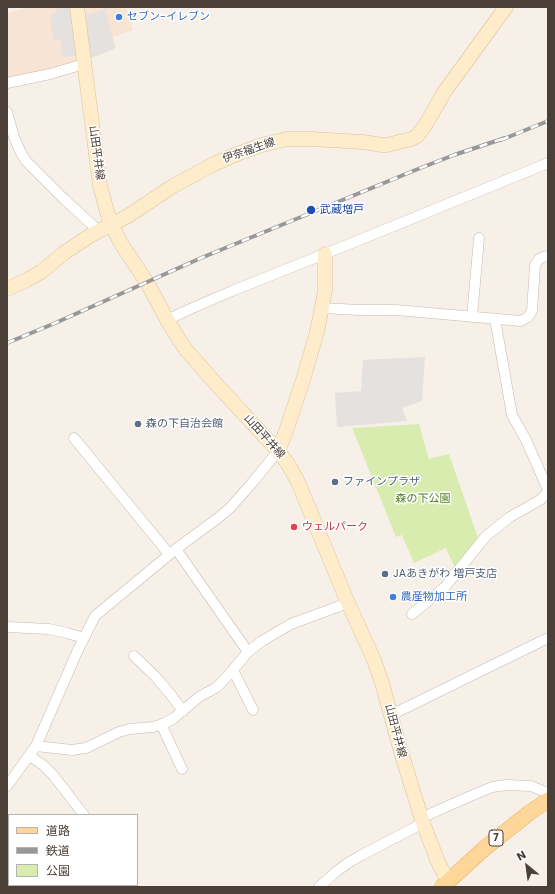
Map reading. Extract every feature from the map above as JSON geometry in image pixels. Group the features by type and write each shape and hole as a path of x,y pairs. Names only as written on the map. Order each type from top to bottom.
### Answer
{"main road":[{"name":"山田平井線","path":"77,7 100,185 111,224 122,245 148,284 167,320 187,351 278,451 288,464 298,482 348,603 374,660 382,683 400,752 422,821 448,885"},
{"name":"伊奈福生線","path":"7,289 41,272 64,253 111,224 128,216 173,186 214,164 262,144 287,139 312,139 388,145 411,139 416,136 426,124 445,91 506,7"},
{"path":"278,451 303,380 317,332 325,291 325,254"},
{"name":"7","path":"448,885 484,848 503,832 548,800"}],"street":[{"path":"7,83 50,74 84,64"},
{"path":"7,112 14,137 26,161 99,231"},
{"path":"167,320 232,291 548,164"},
{"path":"472,317 479,238"},
{"path":"322,308 396,310 521,321 532,311 535,265 539,260 548,256"},
{"path":"412,614 444,588 486,536 510,517 540,500 548,491 526,440 512,415 495,319"},
{"path":"74,438 172,552 248,652"},
{"path":"7,786 36,746 94,616 172,552 230,508 278,451"},
{"path":"36,746 72,750 86,748 119,732 130,729 153,727 161,724 174,718 198,697 217,687 248,652 262,641 291,624 348,603"},
{"path":"7,627 49,629 67,632 84,638"},
{"path":"391,715 548,638"},
{"path":"134,656 155,676 171,694 183,711"},
{"path":"233,670 253,710"},
{"path":"161,724 182,769"},
{"path":"30,756 43,765 53,775 83,814"},
{"path":"319,887 337,871 360,856 466,798 492,787 506,785 531,786 548,793"}],"shaded area":[{"path":"29,7 71,7 78,62 7,80 7,13"},
{"path":"56,7 71,7 77,55 63,57 60,39 53,40 50,14 57,14"},
{"path":"83,7 126,7 133,30 113,37 115,46 114,49 91,58"},
{"path":"104,7 113,7 105,10 115,46 114,49 91,58 84,16 104,10"},
{"path":"425,357 422,401 402,408 407,421 337,427 335,393 361,391 363,360"}],"green space":[{"name":"森の下公園","path":"419,424 429,459 449,454 478,538 456,570 446,548 414,563 402,535 396,537 352,428"}],"railway":[{"path":"501,140 548,121"},
{"path":"7,343 201,258 418,169 505,138"}],"place":[{"name":"セブン-イレブン","path":"119,17"},
{"name":"武蔵増戸","path":"311,210"},
{"name":"森の下自治会館","path":"138,424"},
{"name":"ファインプラザ","path":"335,482"},
{"name":"ウェルパーク","path":"294,527"},
{"name":"JAあきがわ 増戸支店","path":"385,574"},
{"name":"農産物加工所","path":"393,597"}]}
